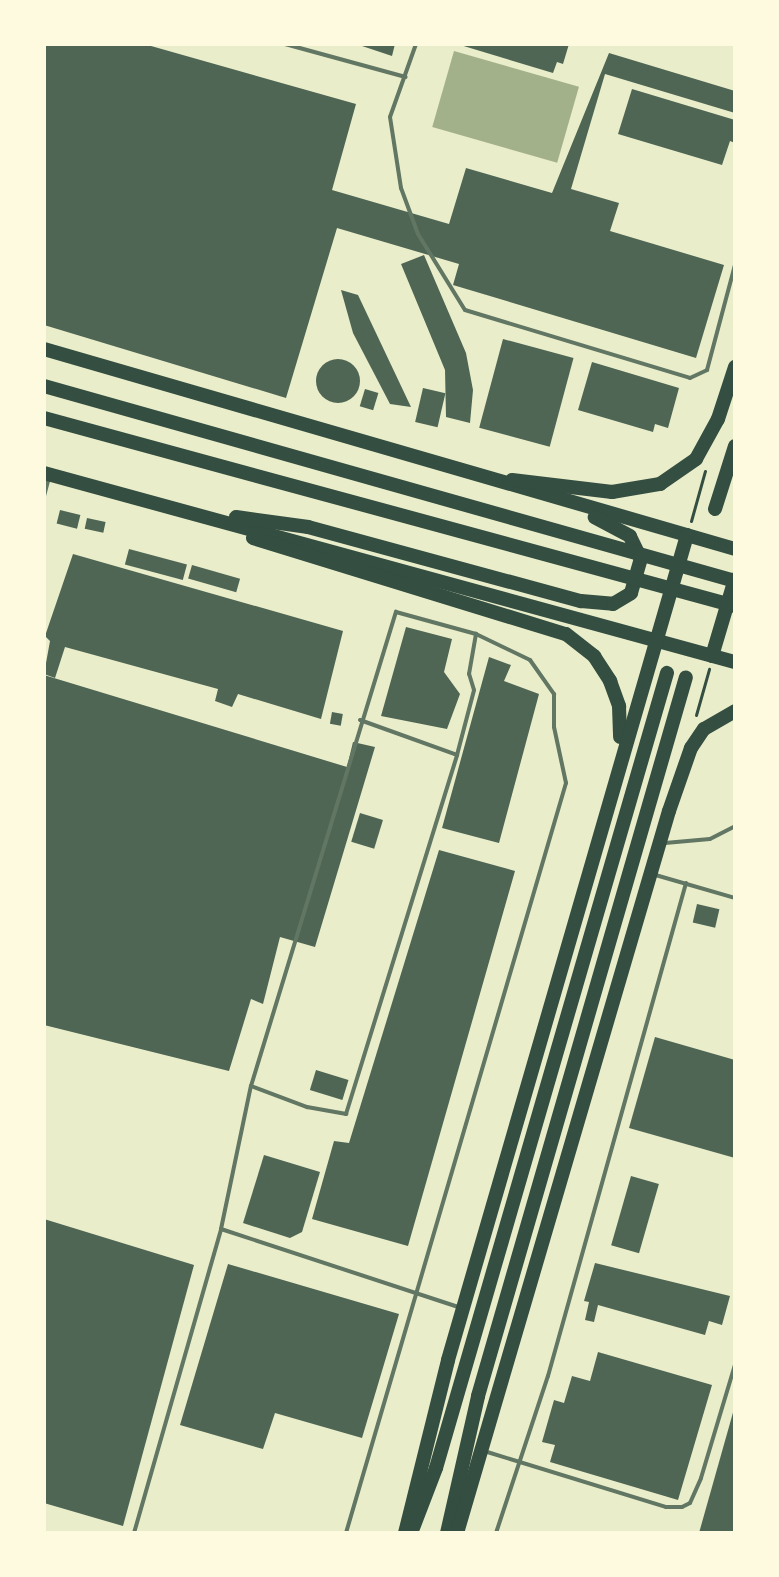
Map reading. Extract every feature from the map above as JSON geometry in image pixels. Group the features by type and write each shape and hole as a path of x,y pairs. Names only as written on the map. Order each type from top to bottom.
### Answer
{"main road":[{"path":"44,349 506,487 597,518 630,536 641,559 631,593 613,604 600,605 308,527 180,510"},
{"path":"440,467 582,490 635,491 660,484 689,466 708,440 735,367"},
{"path":"44,386 735,580 712,656"},
{"path":"44,418 735,606"},
{"path":"715,509 735,446"},
{"path":"47,474 735,662"},
{"path":"506,487 735,549"},
{"path":"180,510 300,556 541,623 566,634 594,656 610,681 621,731 615,769"},
{"path":"405,1533 463,1309 570,947 615,769 687,535"},
{"path":"411,1533 436,1468 667,673"},
{"path":"447,1533 458,1475 521,1247 686,677"},
{"path":"457,1533 484,1451 669,811 691,748 704,729 735,711"}],"lane":[{"path":"285,44 406,77"},
{"path":"416,44 390,117 401,188 418,234 455,302 478,318 690,378 700,376 707,370 735,265"},
{"path":"44,496 47,474"},
{"path":"134,1533 221,1229 251,1086 360,720 396,612 476,634 530,660 554,694 554,727 566,783 346,1533"},
{"path":"251,1086 307,1107 346,1114 457,755 474,690 469,674 476,634"},
{"path":"360,720 457,755"},
{"path":"659,844 710,839 735,826"},
{"path":"650,873 735,898"},
{"path":"496,1533 520,1462 686,883"},
{"path":"221,1229 463,1309"},
{"path":"484,1451 666,1507 682,1507 690,1503 701,1478 735,1365"}],"shaded area":[{"path":"454,51 579,87 557,163 432,127"}],"building":[{"path":"44,44 144,44 356,104 332,190 449,224 466,168 552,193 609,53 735,91 735,113 605,74 571,189 619,203 610,231 724,265 696,358 453,285 459,264 337,228 286,398 44,325"},
{"path":"356,44 395,44 392,56"},
{"path":"457,44 569,44 563,64 557,62 553,73"},
{"path":"632,89 735,120 735,143 730,141 722,165 618,134"},
{"path":"424,255 466,353 473,390 470,423 446,417 445,370 401,264"},
{"path":"341,290 358,295 411,407 390,404 353,333"},
{"path":"503,339 574,358 550,447 479,428"},
{"path":"338,359 353,366 360,381 353,396 338,403 323,396 316,381 323,366"},
{"path":"592,362 679,388 668,428 655,424 653,432 578,410"},
{"path":"423,388 445,393 438,427 415,422"},
{"path":"365,389 378,393 373,410 360,406"},
{"path":"60,510 80,515 77,529 57,524"},
{"path":"87,518 106,522 103,533 85,529"},
{"path":"129,549 187,565 183,580 125,564"},
{"path":"73,554 343,631 321,719 238,694 232,707 215,701 218,689 65,647 55,678 44,674 50,641 45,636"},
{"path":"192,565 240,579 236,592 188,578"},
{"path":"406,627 452,639 444,672 460,694 447,729 381,716"},
{"path":"489,657 511,665 504,681 539,694 499,843 442,828"},
{"path":"44,675 347,767 353,742 375,747 315,947 280,937 263,1004 251,999 229,1071 44,1025"},
{"path":"332,712 343,714 341,726 330,724"},
{"path":"360,813 383,820 374,849 351,842"},
{"path":"439,850 515,871 408,1246 312,1219 334,1141 349,1143"},
{"path":"697,904 719,909 715,928 693,923"},
{"path":"655,1037 735,1060 735,1158 629,1128"},
{"path":"316,1070 349,1080 342,1100 310,1090"},
{"path":"264,1155 320,1172 302,1232 290,1238 243,1223"},
{"path":"631,1176 659,1184 639,1253 611,1245"},
{"path":"44,1219 194,1265 123,1526 44,1503"},
{"path":"595,1263 730,1296 722,1325 709,1321 705,1335 598,1305 594,1322 585,1320 589,1302 584,1301"},
{"path":"228,1264 399,1314 362,1438 275,1413 263,1449 180,1425"},
{"path":"598,1352 712,1385 678,1500 550,1462 555,1445 542,1442 554,1400 564,1403 572,1376 590,1381"},
{"path":"734,1409 735,1533 699,1533"}]}
